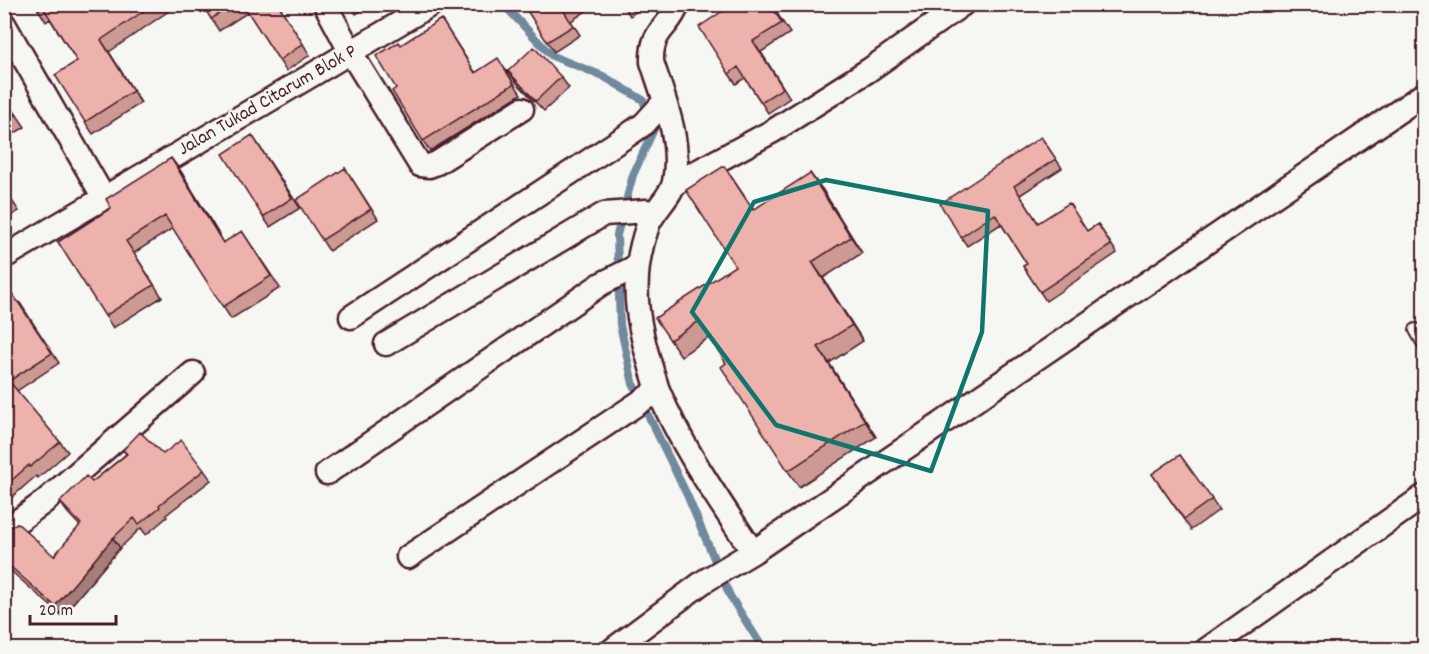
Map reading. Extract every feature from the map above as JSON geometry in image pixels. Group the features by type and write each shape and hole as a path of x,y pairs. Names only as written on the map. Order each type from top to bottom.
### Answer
{"street":[{"path":"325,4 351,53 420,165 429,166 437,163 522,109"},
{"name":"Jalan Tukad Citarum Blok P","path":"4,257 432,4"},
{"path":"674,184 676,157 674,136 655,111 651,51 655,37 675,13 678,4"},
{"path":"746,556 654,392 638,316 635,266 649,223 650,212 674,184 773,131 868,70 963,4"},
{"path":"4,24 104,198"},
{"path":"612,650 704,582 746,556 1425,94"},
{"path":"351,317 655,111"},
{"path":"386,344 604,214 650,212"},
{"path":"327,473 601,284 635,266"},
{"path":"4,531 45,502 193,373"},
{"path":"408,557 654,392"},
{"path":"1206,650 1425,496"}],"lane":[{"path":"1416,330 1425,344"}],"highlighted area":[{"path":"826,180 988,211 982,332 931,471 776,425 692,312 754,202"}],"building":[{"path":"35,4 154,4 101,40 133,91 85,122 55,75 77,61 43,7 38,10"},
{"path":"202,4 233,4 211,19"},
{"path":"253,4 278,4 303,44 279,60 246,9"},
{"path":"523,4 574,4 564,11 573,26 547,42"},
{"path":"733,4 770,4 782,23 753,41 783,88 761,102 738,67 729,74 699,27"},
{"path":"441,19 475,73 498,58 514,84 423,141 392,91 396,88 376,56 399,42 401,45"},
{"path":"534,47 561,77 536,101 508,71"},
{"path":"4,97 16,115 4,122"},
{"path":"252,135 292,198 263,217 223,154"},
{"path":"1041,137 1056,159 1014,186 1038,223 1069,203 1087,231 1098,224 1111,245 1040,292 1023,266 1027,264 995,214 961,237 940,204"},
{"path":"171,158 223,243 242,231 271,276 223,307 165,216 126,241 154,285 105,316 58,242 111,208 106,199"},
{"path":"724,166 753,210 810,173 851,237 812,262 852,325 818,347 865,421 788,471 721,367 726,363 699,321 670,340 655,318 735,266 686,190"},
{"path":"345,168 371,209 322,240 296,200"},
{"path":"4,190 10,199 4,203"},
{"path":"12,293 52,353 9,381 60,442 4,487 4,298"},
{"path":"140,432 163,454 181,440 204,470 159,505 160,507 139,524 134,518 113,538 55,606 4,561 4,531 17,523 54,556 81,524 60,502 86,476 92,482 127,454 123,450"},
{"path":"1180,455 1212,499 1184,519 1152,474"}],"waterway":[{"path":"503,4 552,56 603,76 643,100 654,129 633,175 617,235 620,325 633,384 687,495 730,596 764,650"}]}
